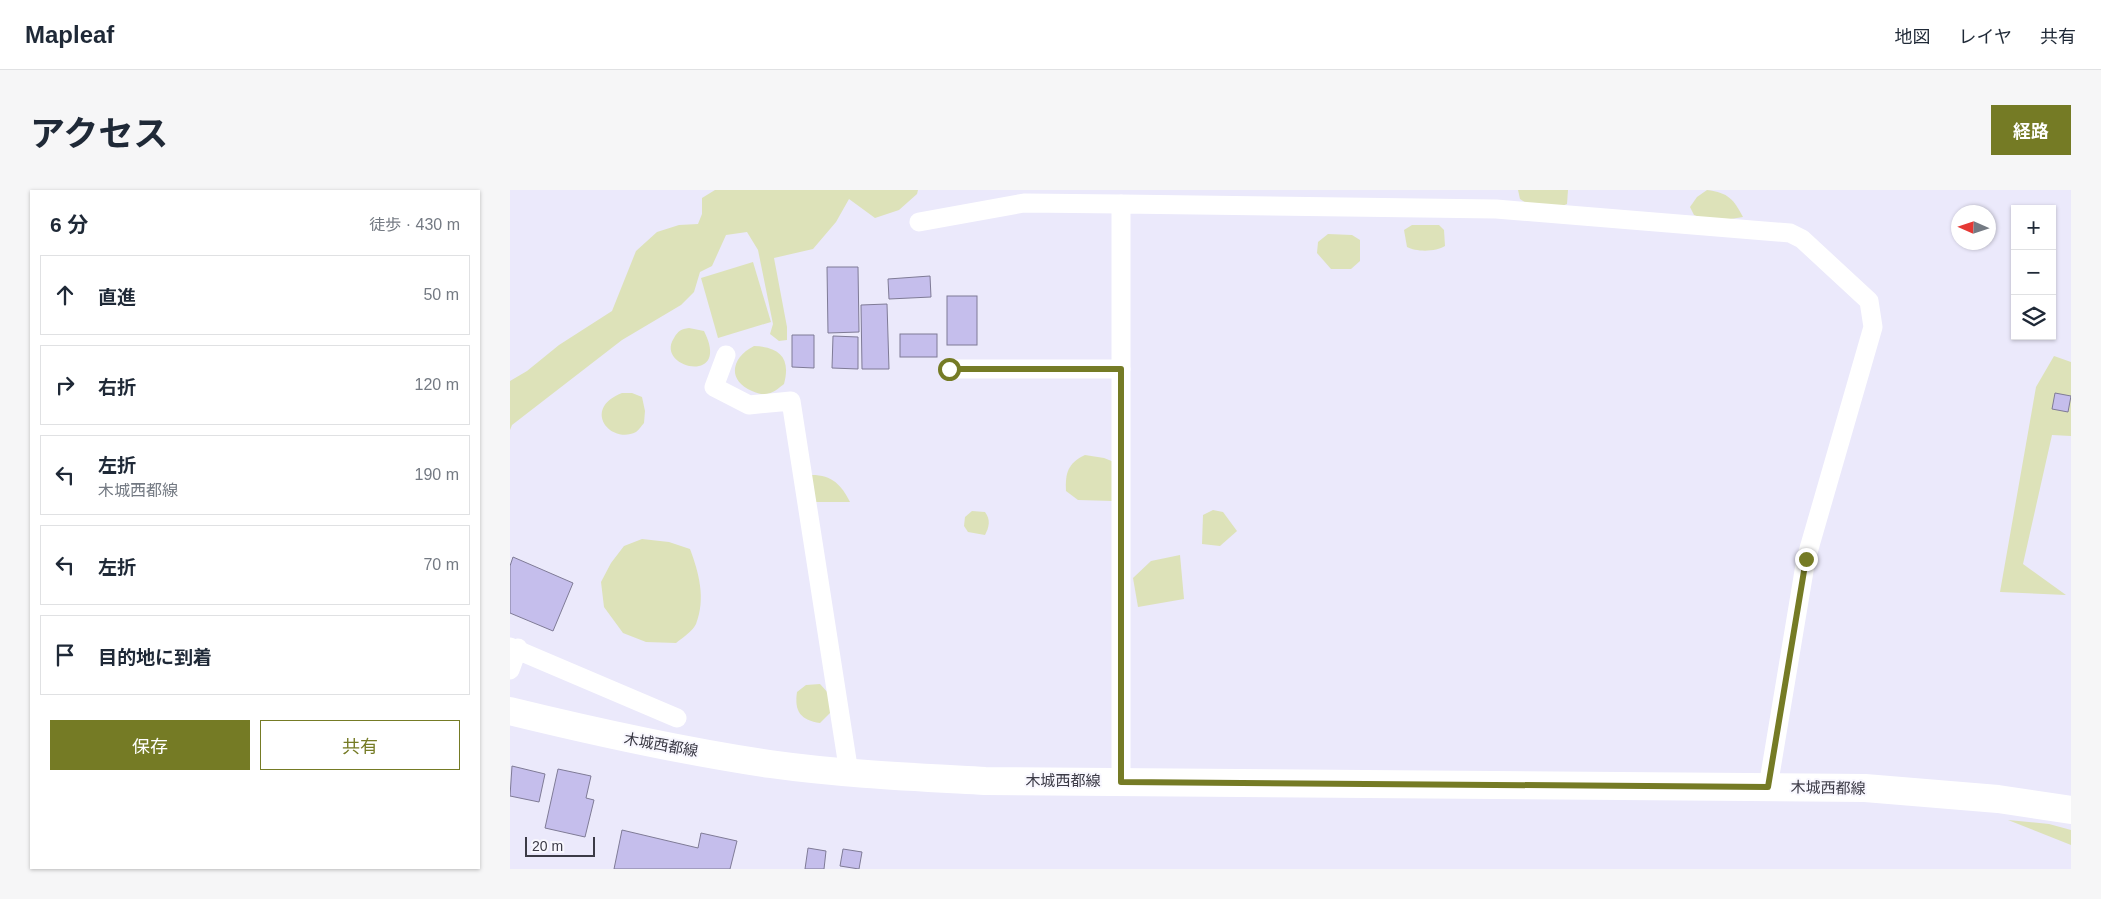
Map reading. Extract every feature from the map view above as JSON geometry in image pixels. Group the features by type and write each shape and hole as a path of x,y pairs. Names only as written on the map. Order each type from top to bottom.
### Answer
{"main road":[{"name":"木城西都線","path":"510,711 623,738 769,764 849,773 985,781 1865,788 1998,799 2071,810"}],"street":[{"path":"919,222 1024,203 1496,209 1790,233 1802,239 1869,301 1873,327 1806,559 1768,787"},
{"path":"1121,204 1121,782"},
{"path":"726,355 714,387 749,405 791,401 849,773"},
{"path":"949,369 1121,369"},
{"path":"510,670 514,647 677,718"}],"green space":[{"path":"715,190 918,190 917,194 899,210 875,218 849,199 836,222 813,249 774,258 787,327 787,340 779,341 770,334 773,324 758,250 747,232 726,235 712,266 700,272 694,292 681,305 622,340 512,425 510,430 510,381 527,371 559,345 612,311 636,251 657,232 679,225 698,224 702,214 702,198"},
{"path":"1518,190 1568,190 1567,204 1549,209 1537,207 1520,199"},
{"path":"1707,190 1730,198 1743,217 1711,220 1694,215 1690,207 1697,197"},
{"path":"1412,225 1439,225 1444,230 1445,246 1426,251 1407,247 1404,230"},
{"path":"1328,234 1352,235 1360,240 1360,261 1351,269 1331,269 1317,253 1318,242"},
{"path":"753,262 771,322 718,338 701,278"},
{"path":"689,328 704,331 710,348 708,360 702,365 692,366 682,363 674,357 671,349 677,334"},
{"path":"754,346 777,352 786,367 784,384 769,393 761,394 752,391 738,381 735,375 737,362 741,356"},
{"path":"2054,356 2071,362 2071,436 2052,435 2023,564 2066,595 2000,592 2036,387"},
{"path":"622,393 632,393 642,397 645,411 644,423 636,432 627,435 618,434 610,430 604,423 602,416 603,408 610,400"},
{"path":"1085,455 1104,458 1114,462 1113,501 1078,500 1066,491 1066,479 1071,465"},
{"path":"809,475 823,476 834,481 843,490 850,502 813,502"},
{"path":"1213,510 1223,512 1237,531 1220,546 1202,544 1203,515"},
{"path":"972,511 985,512 987,515 989,524 985,535 968,532 964,526 965,517"},
{"path":"642,539 669,542 690,549 693,558 700,586 701,605 699,615 692,629 676,643 646,642 623,633 604,607 601,582 611,563 624,546"},
{"path":"1180,555 1184,599 1138,607 1133,578 1151,561"},
{"path":"820,684 829,694 831,712 820,723 808,720 800,714 796,699 797,692 806,685"},
{"path":"2008,820 2049,824 2071,830 2071,845"}],"building":[{"path":"827,267 858,267 859,332 828,333"},
{"path":"930,276 931,297 889,299 888,279"},
{"path":"947,296 977,296 977,345 947,345"},
{"path":"887,304 889,369 862,369 861,305"},
{"path":"900,334 937,334 937,357 900,357"},
{"path":"792,335 814,335 814,368 792,367"},
{"path":"833,336 858,337 858,369 832,368"},
{"path":"2055,393 2071,396 2068,412 2052,409"},
{"path":"513,557 573,583 553,631 510,613 510,566"},
{"path":"512,766 545,774 539,802 510,796"},
{"path":"558,769 591,776 586,798 594,800 585,837 545,828"},
{"path":"622,830 698,848 701,833 737,841 730,869 614,869"},
{"path":"808,848 826,851 824,869 805,869"},
{"path":"843,849 862,852 859,869 840,866"}],"route":[{"path":"949,369 1121,369 1121,782 1768,787 1806,559"}]}
